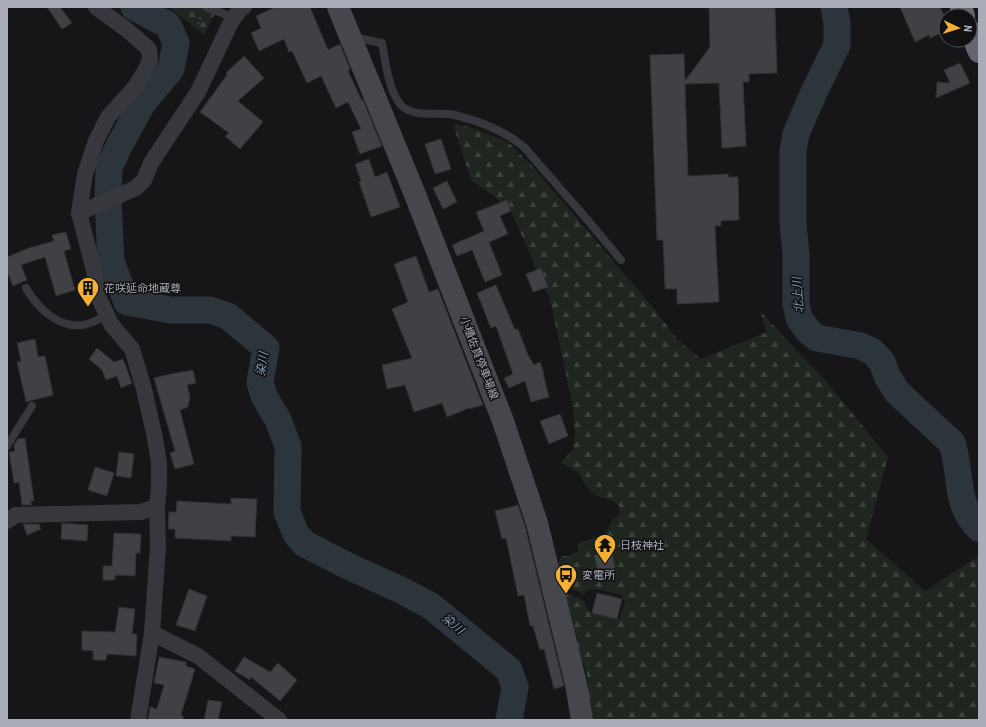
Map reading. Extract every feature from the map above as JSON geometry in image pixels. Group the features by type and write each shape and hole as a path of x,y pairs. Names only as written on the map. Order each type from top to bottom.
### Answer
{"main road":[{"name":"小櫃佐貫停車場線","path":"338,7 414,192 503,421 537,523 576,684 582,720"}],"street":[{"path":"96,7 126,29 149,49 150,60 145,72 135,87 108,117 96,141 85,174 83,211 98,296 111,324 132,349 144,388 159,463 160,486 157,507 158,546 152,633 138,720"},
{"path":"83,211 136,188 144,180 150,163 198,92 233,19 240,8 244,7"},
{"path":"8,518 16,515 141,512 157,507"},
{"path":"152,633 198,656 279,720"}],"lane":[{"path":"206,7 227,15 233,19"},
{"path":"350,36 382,43 386,70 393,90 400,104 409,110 421,113 465,117 513,138 524,147 621,260"},
{"path":"26,288 31,296 58,322 70,325 86,324 107,316"},
{"path":"7,446 32,406"}],"green space":[{"path":"169,7 214,7 216,11 204,35"},
{"path":"453,124 470,127 508,142 533,167 655,310 677,339 701,359 767,332 760,311 824,379 888,457 866,539 925,591 979,556 979,720 591,720 586,670 580,659 563,598 569,593 584,601 588,611 619,619 625,603 622,595 591,589 583,594 572,589 558,577 558,565 561,556 568,556 578,551 579,543 605,534 613,519 620,515 619,506 613,501 595,495 587,488 578,472 561,463 573,449 575,433 573,408 550,299 511,211 471,180"}],"building":[{"path":"47,7 60,7 72,23 62,29"},
{"path":"276,7 310,7 328,50 340,44 350,69 348,71 362,101 363,100 382,146 360,154 352,132 361,129 348,102 336,108 321,76 307,83 292,51 289,52 284,39 259,51 251,33 261,28 256,16"},
{"path":"709,7 775,7 777,73 749,74 749,82 743,82 746,146 722,148 719,83 685,84 688,176 728,174 729,177 738,177 739,220 721,221 721,226 715,226 719,302 677,304 677,289 665,289 663,240 657,240 650,55 684,54 685,81 710,47"},
{"path":"900,7 940,7 938,8 938,34 930,38 929,35 915,42"},
{"path":"244,56 264,78 238,101 263,122 240,149 225,136 229,133 200,112 227,75 226,73"},
{"path":"960,63 970,83 936,98 937,82 950,83 944,70"},
{"path":"441,139 451,169 435,174 425,144"},
{"path":"369,159 375,177 387,172 400,207 371,217 359,182 361,181 355,164"},
{"path":"447,181 457,202 443,209 433,188"},
{"path":"507,200 511,211 500,216 508,234 489,242 502,275 485,282 472,250 457,256 452,245 484,231 476,212"},
{"path":"66,232 71,249 64,251 75,290 56,296 45,257 21,265 27,280 13,286 7,271 7,257 29,248 54,241 52,235"},
{"path":"416,256 429,292 438,289 483,405 469,408 447,417 442,403 414,412 405,385 387,389 382,365 412,358 392,309 408,302 394,264"},
{"path":"541,268 548,287 533,292 526,274"},
{"path":"496,285 515,330 518,329 528,355 534,365 540,362 549,397 531,402 525,381 509,388 504,378 513,374 496,326 491,328 477,293"},
{"path":"35,339 38,357 45,356 53,395 26,402 17,362 21,361 17,343"},
{"path":"97,348 114,362 123,359 132,383 121,388 117,376 106,380 102,370 89,359"},
{"path":"193,370 196,383 187,385 190,397 188,407 180,410 194,464 175,469 170,453 175,451 154,378"},
{"path":"560,414 568,436 549,444 540,421"},
{"path":"25,438 34,501 30,501 32,505 22,505 19,482 14,483 9,452 15,451 14,445 18,439"},
{"path":"119,452 134,454 131,478 116,476"},
{"path":"95,467 114,473 107,496 88,490"},
{"path":"231,498 257,499 255,537 231,536 231,541 175,538 175,529 168,529 169,512 176,512 177,501 231,504"},
{"path":"518,505 525,526 564,686 554,689 544,649 540,650 533,626 530,626 524,595 518,596 506,538 502,539 495,511"},
{"path":"62,523 88,525 87,541 61,539"},
{"path":"23,524 39,524 41,529 27,535"},
{"path":"114,533 141,534 140,553 136,553 135,576 115,575 115,580 103,580 103,566 112,566"},
{"name":"日枝神社","path":"611,551 617,575 600,579 594,555"},
{"path":"189,589 207,596 195,631 176,625"},
{"path":"597,593 622,599 617,619 592,613"},
{"path":"119,607 135,609 132,634 137,634 136,656 107,654 106,660 93,660 93,651 82,650 82,631 115,632"},
{"path":"159,657 186,662 186,666 195,669 181,715 183,716 183,720 148,720 150,707 157,709 164,685 154,683"},
{"path":"244,657 270,672 278,663 297,680 280,701 251,677 250,680 235,671"},
{"path":"208,700 222,702 218,720 204,720"}],"waterway":[{"name":"染川","path":"134,7 168,25 176,43 171,69 142,104 109,168 108,198 111,262 127,302 170,310 210,310 228,316 266,348 260,382 264,396 278,420 288,446 287,512 296,534 305,544 431,606 509,670 515,687 509,720"},
{"name":"北上川","path":"834,7 837,23 837,45 796,134 793,151 793,224 796,254 796,303 799,318 808,331 817,338 861,346 873,352 882,362 887,376 897,392 952,443 962,499 971,519 979,528"}],"place":[{"name":"花咲延命地蔵尊","path":"88,308"},
{"name":"日枝神社","path":"605,564"},
{"name":"変電所","path":"566,594"}]}
